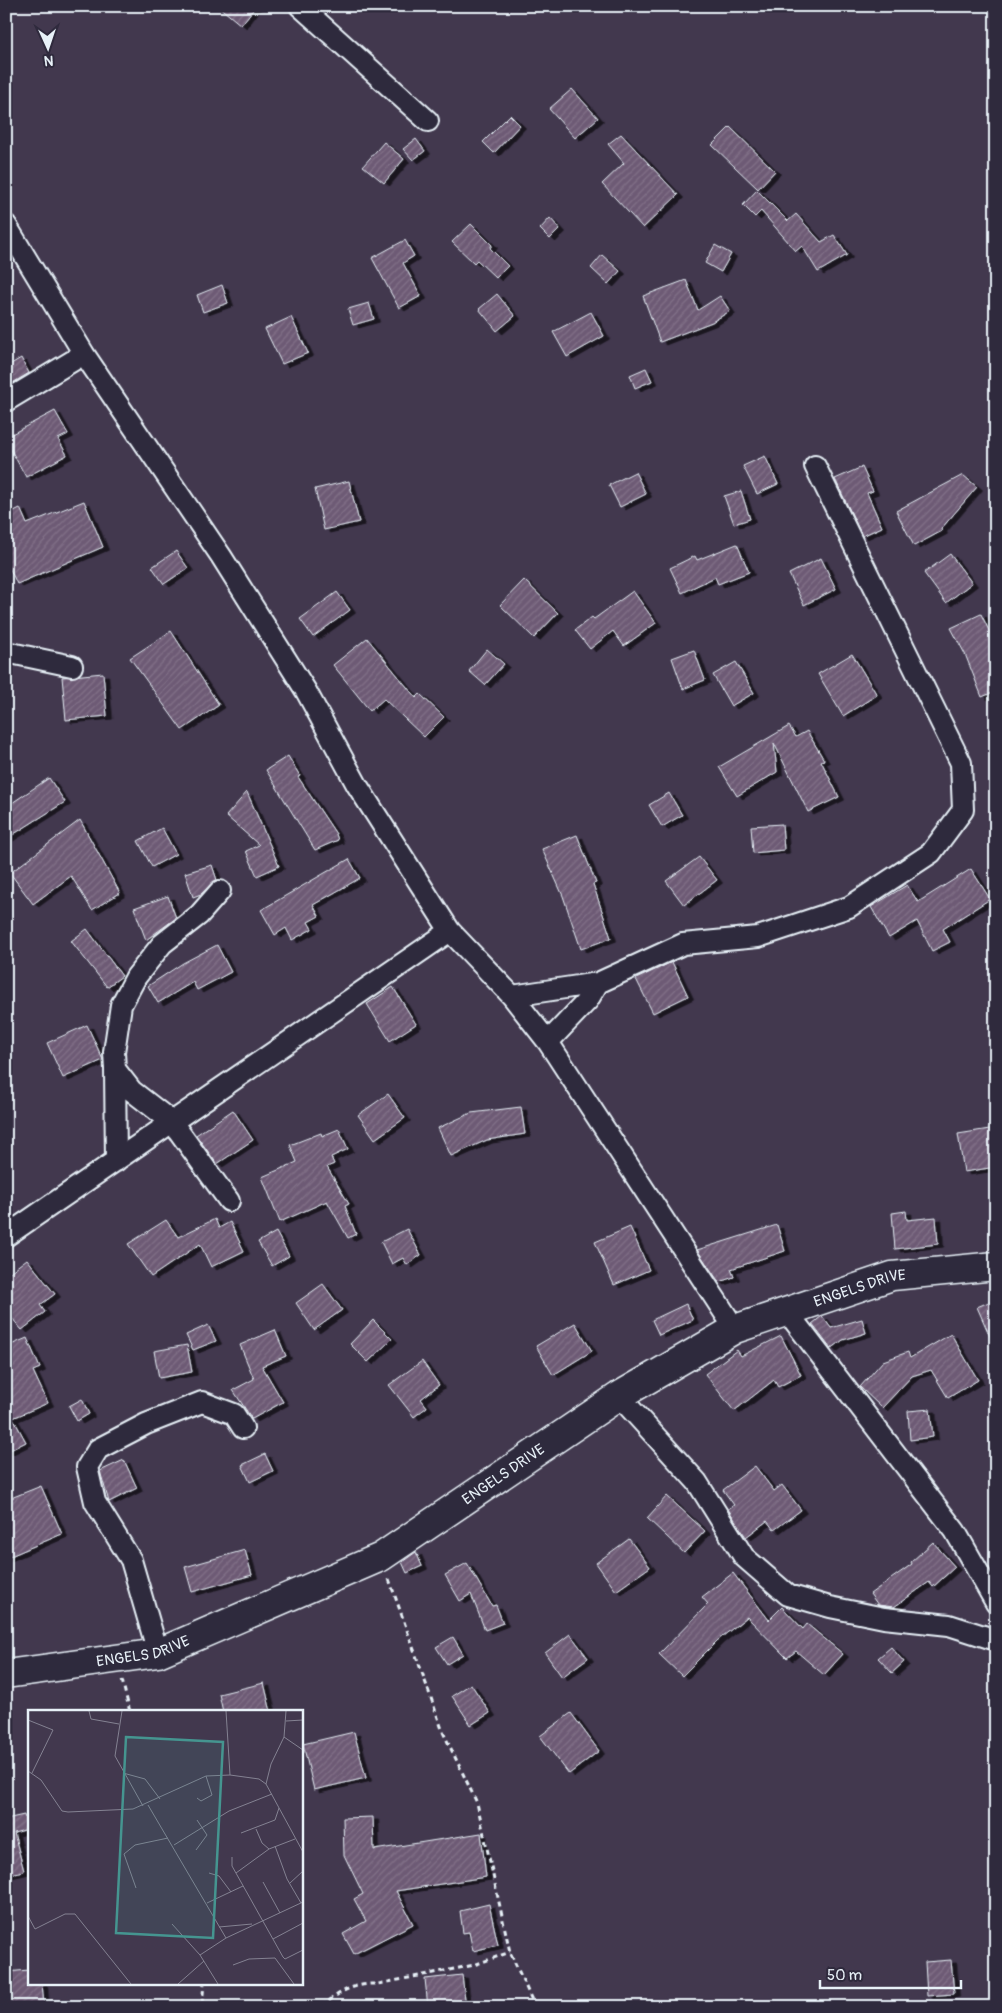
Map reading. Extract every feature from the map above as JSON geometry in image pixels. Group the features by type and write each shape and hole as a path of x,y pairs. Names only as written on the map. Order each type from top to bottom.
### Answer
{"street":[{"path":"300,6 428,121"},
{"path":"6,225 84,354 221,556 306,691 357,785 450,931 512,996 548,1042 630,1171 664,1217 735,1329"},
{"path":"6,401 84,354"},
{"path":"512,996 598,983 683,944 758,937 849,907 931,853 963,810 961,763 815,466"},
{"path":"6,652 72,666"},
{"path":"116,1161 114,1052 121,1004 136,977 162,944 200,915 220,892"},
{"path":"6,1236 450,931"},
{"path":"548,1042 588,1000 598,983"},
{"path":"115,1069 132,1091 172,1122 230,1201"},
{"name":"ENGELS DRIVE","path":"6,1674 158,1653 381,1557 619,1396 735,1329 788,1313 892,1276 996,1266"},
{"path":"788,1313 955,1531 996,1603"},
{"path":"619,1396 697,1482 744,1557 788,1595 830,1608 949,1625 996,1640"},
{"path":"158,1653 131,1560 95,1502 87,1467 98,1449 146,1424 202,1402 234,1414 243,1428"}],"path":[{"path":"381,1557 443,1732 477,1803 510,1952 535,2007"},
{"path":"116,1660 129,1710"},
{"path":"322,2007 344,1990 363,1984 378,1984 474,1965 510,1952"},
{"path":"202,2004 204,1986"}],"building":[{"path":"218,6 256,6 241,25"},
{"path":"572,89 598,118 575,138 549,109"},
{"path":"510,115 520,125 494,153 483,142"},
{"path":"730,127 775,171 758,189 712,145"},
{"path":"621,134 678,195 643,228 602,184 624,163 608,144"},
{"path":"416,139 425,151 413,160 403,149"},
{"path":"384,142 404,159 384,183 363,166"},
{"path":"757,190 788,221 796,214 821,242 834,235 847,255 818,272 802,246 796,251 761,211 755,217 743,205"},
{"path":"550,218 560,229 550,239 540,229"},
{"path":"471,224 492,245 490,248 508,266 496,278 477,260 474,263 452,242"},
{"path":"405,240 414,256 403,263 421,296 399,308 372,258"},
{"path":"715,245 731,254 721,272 705,263"},
{"path":"602,255 620,271 608,284 591,268"},
{"path":"686,280 698,310 720,296 730,311 712,322 660,342 643,296"},
{"path":"222,285 228,303 203,312 197,295"},
{"path":"497,294 515,316 497,331 479,309"},
{"path":"369,303 374,319 353,325 348,309"},
{"path":"591,312 604,336 567,357 553,332"},
{"path":"291,317 308,353 282,364 265,329"},
{"path":"21,358 29,373 6,387 6,367"},
{"path":"646,368 652,381 635,388 630,375"},
{"path":"55,411 68,434 58,439 67,455 26,477 6,441 6,437"},
{"path":"765,456 778,484 757,494 743,466"},
{"path":"862,467 873,491 867,493 882,527 862,536 835,479"},
{"path":"635,472 646,494 620,507 609,485"},
{"path":"963,475 977,487 941,529 942,531 914,546 896,511"},
{"path":"349,481 359,522 324,530 315,489"},
{"path":"741,491 750,519 734,524 724,496"},
{"path":"84,501 103,547 17,584 6,561 6,515 20,508 27,524"},
{"path":"737,544 749,572 718,584 715,577 682,593 670,568 695,556 697,560"},
{"path":"176,551 188,568 164,584 152,567"},
{"path":"950,554 972,583 946,603 924,573"},
{"path":"821,558 836,589 804,605 789,574"},
{"path":"524,580 558,613 534,638 500,605"},
{"path":"633,591 656,623 624,646 613,631 590,649 575,630"},
{"path":"337,592 350,610 313,637 300,619"},
{"path":"981,614 996,645 996,691 982,697 965,654 951,628"},
{"path":"171,631 219,705 182,730 130,658"},
{"path":"367,638 416,698 420,694 444,717 424,737 384,699 370,711 333,665"},
{"path":"487,649 504,664 485,685 469,671"},
{"path":"694,650 705,680 683,689 672,658"},
{"path":"852,654 877,695 843,716 818,674"},
{"path":"736,662 754,693 731,706 713,675"},
{"path":"103,673 107,716 66,720 62,677"},
{"path":"789,726 796,737 807,731 824,760 821,761 839,797 808,812 774,743 777,772 737,796 719,767"},
{"path":"288,756 300,776 298,777 336,834 338,840 315,850 266,770"},
{"path":"49,778 65,802 6,839 6,807"},
{"path":"247,792 279,866 257,876 246,851 259,845 226,816"},
{"path":"669,793 682,815 662,827 649,805"},
{"path":"80,820 120,893 92,910 71,876 33,904 10,873"},
{"path":"782,824 784,850 753,853 751,826"},
{"path":"162,828 176,854 152,867 138,841"},
{"path":"577,835 596,883 593,884 611,938 581,949 563,896 542,849"},
{"path":"699,857 717,880 684,905 666,881"},
{"path":"349,859 360,878 313,905 319,916 308,922 312,929 292,940 286,928 275,935 261,910"},
{"path":"212,865 217,880 201,894 193,897 185,873"},
{"path":"971,869 990,899 943,929 950,942 932,951 917,921 889,938 871,907 907,885 918,902"},
{"path":"168,896 176,918 146,940 134,908"},
{"path":"87,929 122,976 107,987 71,941"},
{"path":"217,945 231,972 197,990 193,982 158,1003 148,986 183,963"},
{"path":"672,962 688,996 653,1013 636,979"},
{"path":"393,987 416,1024 390,1041 367,1004"},
{"path":"87,1025 103,1060 63,1078 47,1043"},
{"path":"388,1094 405,1118 375,1139 358,1115"},
{"path":"521,1107 525,1134 487,1140 451,1156 438,1128 471,1113"},
{"path":"233,1110 253,1140 217,1164 196,1135"},
{"path":"996,1128 996,1167 964,1172 958,1134"},
{"path":"339,1129 348,1149 331,1157 334,1164 327,1167 349,1204 345,1206 356,1234 348,1238 327,1201 280,1222 262,1177 297,1162 290,1145 321,1133 322,1136"},
{"path":"906,1211 907,1220 936,1217 938,1244 895,1249 892,1213"},
{"path":"215,1219 219,1228 230,1222 244,1251 211,1267 200,1244 151,1277 128,1244 166,1220 178,1237"},
{"path":"777,1225 785,1251 731,1269 734,1277 719,1282 697,1250"},
{"path":"630,1227 649,1270 614,1285 595,1242"},
{"path":"407,1229 421,1255 407,1265 403,1258 392,1264 381,1242"},
{"path":"276,1232 289,1256 272,1266 258,1242"},
{"path":"27,1259 55,1294 40,1305 45,1312 22,1330 6,1311 6,1275"},
{"path":"323,1284 342,1310 314,1330 296,1303"},
{"path":"996,1299 996,1350 977,1307"},
{"path":"686,1304 693,1320 659,1335 652,1320"},
{"path":"822,1316 831,1328 862,1319 866,1333 843,1340 831,1349 812,1324"},
{"path":"373,1320 392,1339 368,1362 350,1344"},
{"path":"575,1323 592,1351 553,1375 536,1346"},
{"path":"208,1325 216,1341 193,1350 186,1335"},
{"path":"275,1330 286,1356 262,1366 283,1402 252,1419 233,1390 254,1379 240,1345"},
{"path":"951,1334 978,1380 948,1398 931,1370 912,1376 882,1408 860,1387 883,1361 908,1352 910,1358"},
{"path":"781,1336 801,1375 778,1387 774,1380 734,1411 705,1374 737,1350 741,1356"},
{"path":"27,1338 40,1368 33,1371 48,1403 13,1418 26,1442 6,1452 6,1347"},
{"path":"187,1345 192,1372 159,1378 154,1351"},
{"path":"422,1361 439,1385 421,1399 427,1407 414,1417 389,1385"},
{"path":"82,1399 89,1414 77,1421 69,1406"},
{"path":"930,1409 933,1437 910,1440 908,1411"},
{"path":"265,1454 273,1471 250,1482 242,1465"},
{"path":"124,1460 137,1488 109,1502 100,1471"},
{"path":"755,1466 774,1491 782,1485 801,1510 774,1530 767,1521 746,1537 728,1509 734,1505 723,1490"},
{"path":"41,1486 62,1534 6,1558 6,1500"},
{"path":"667,1496 705,1531 684,1553 647,1518"},
{"path":"629,1539 650,1567 616,1591 596,1563"},
{"path":"933,1542 955,1567 933,1587 929,1582 894,1607 878,1605 870,1594 912,1564 911,1562"},
{"path":"245,1550 252,1575 192,1592 185,1567"},
{"path":"416,1552 422,1566 407,1573 402,1562"},
{"path":"467,1563 492,1606 496,1605 503,1623 485,1630 471,1594 460,1601 445,1575"},
{"path":"733,1573 769,1620 782,1607 803,1629 807,1624 843,1654 824,1675 796,1651 787,1658 747,1617 718,1640 682,1676 659,1654 708,1604 702,1597"},
{"path":"570,1634 588,1658 562,1677 545,1653"},
{"path":"453,1637 463,1654 447,1664 436,1647"},
{"path":"891,1647 904,1662 892,1673 878,1658"},
{"path":"264,1683 271,1710 223,1710 219,1694"},
{"path":"471,1684 490,1713 471,1725 452,1696"},
{"path":"571,1713 599,1751 569,1774 540,1736"},
{"path":"354,1732 366,1778 314,1790 303,1744"},
{"path":"24,1815 28,1829 14,1833 24,1871 6,1875 6,1819"},
{"path":"373,1817 374,1850 481,1833 486,1877 396,1891 413,1924 354,1954 343,1934 366,1921 354,1899 363,1894 344,1855 343,1818"},
{"path":"489,1904 498,1945 473,1951 469,1932 463,1933 460,1911"},
{"path":"951,1960 954,1994 927,1996 925,1962"},
{"path":"28,1970 28,1986 42,1986 44,2005 6,2007 6,1972"},
{"path":"462,1975 466,2007 428,2007 425,1979"}]}
